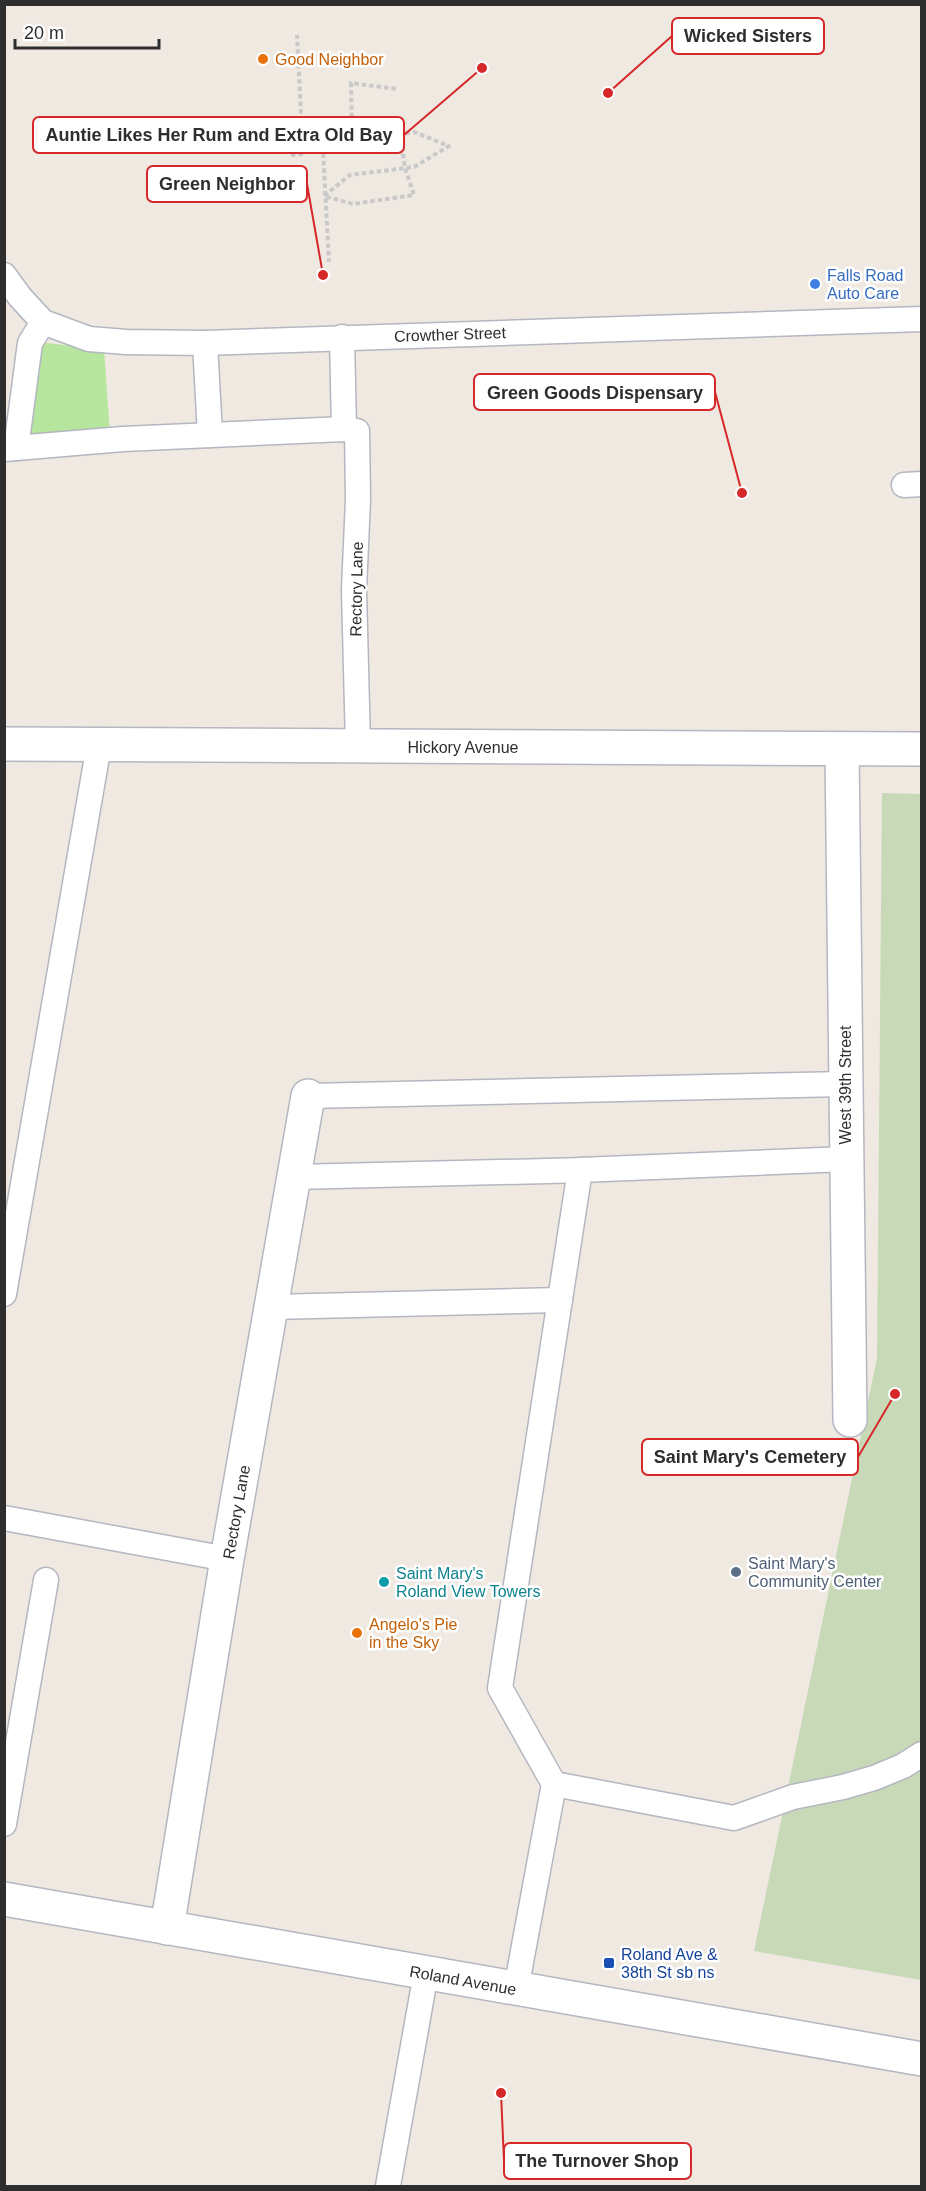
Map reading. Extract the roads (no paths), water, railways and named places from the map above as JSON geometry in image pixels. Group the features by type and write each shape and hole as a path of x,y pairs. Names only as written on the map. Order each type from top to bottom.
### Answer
{"street":[{"name":"Hickory Avenue","path":"4,744 921,749"},
{"name":"West 39th Street","path":"842,750 850,1420"},
{"name":"Rectory Lane","path":"167,1928 227,1558 308,1096"},
{"name":"Roland Avenue","path":"4,1899 921,2060"}],"lane":[{"name":"Crowther Street","path":"4,275 43,322 89,339 126,342 205,343 921,319"},
{"path":"43,322 30,343 10,449 123,439 350,430"},
{"name":"Rectory Lane","path":"342,337 358,499 354,590 358,746"},
{"path":"205,343 210,435"},
{"path":"4,1294 99,745"},
{"path":"308,1096 845,1084"},
{"path":"294,1177 587,1170 846,1159"},
{"path":"516,1989 554,1785 500,1688 580,1170 587,1170"},
{"path":"272,1307 560,1300"},
{"path":"4,1518 227,1558"},
{"path":"4,1824 46,1580"},
{"path":"554,1785 734,1818 793,1797 874,1778 903,1766 921,1754"},
{"path":"388,2187 426,1973"}],"place":[{"name":"Good Neighbor","path":"263,59"},
{"name":"Auntie Likes Her Rum and Extra Old Bay","path":"482,68"},
{"name":"Wicked Sisters","path":"608,93"},
{"name":"Green Neighbor","path":"323,275"},
{"name":"Falls Road Auto Care","path":"815,284"},
{"name":"Green Goods Dispensary","path":"742,493"},
{"name":"Saint Mary's Cemetery","path":"895,1394"},
{"name":"Saint Mary's Community Center","path":"736,1572"},
{"name":"Saint Mary's Roland View Towers","path":"384,1582"},
{"name":"Angelo's Pie in the Sky","path":"357,1633"},
{"name":"Roland Ave & 38th St sb ns","path":"609,1963"},
{"name":"The Turnover Shop","path":"501,2093"}]}
